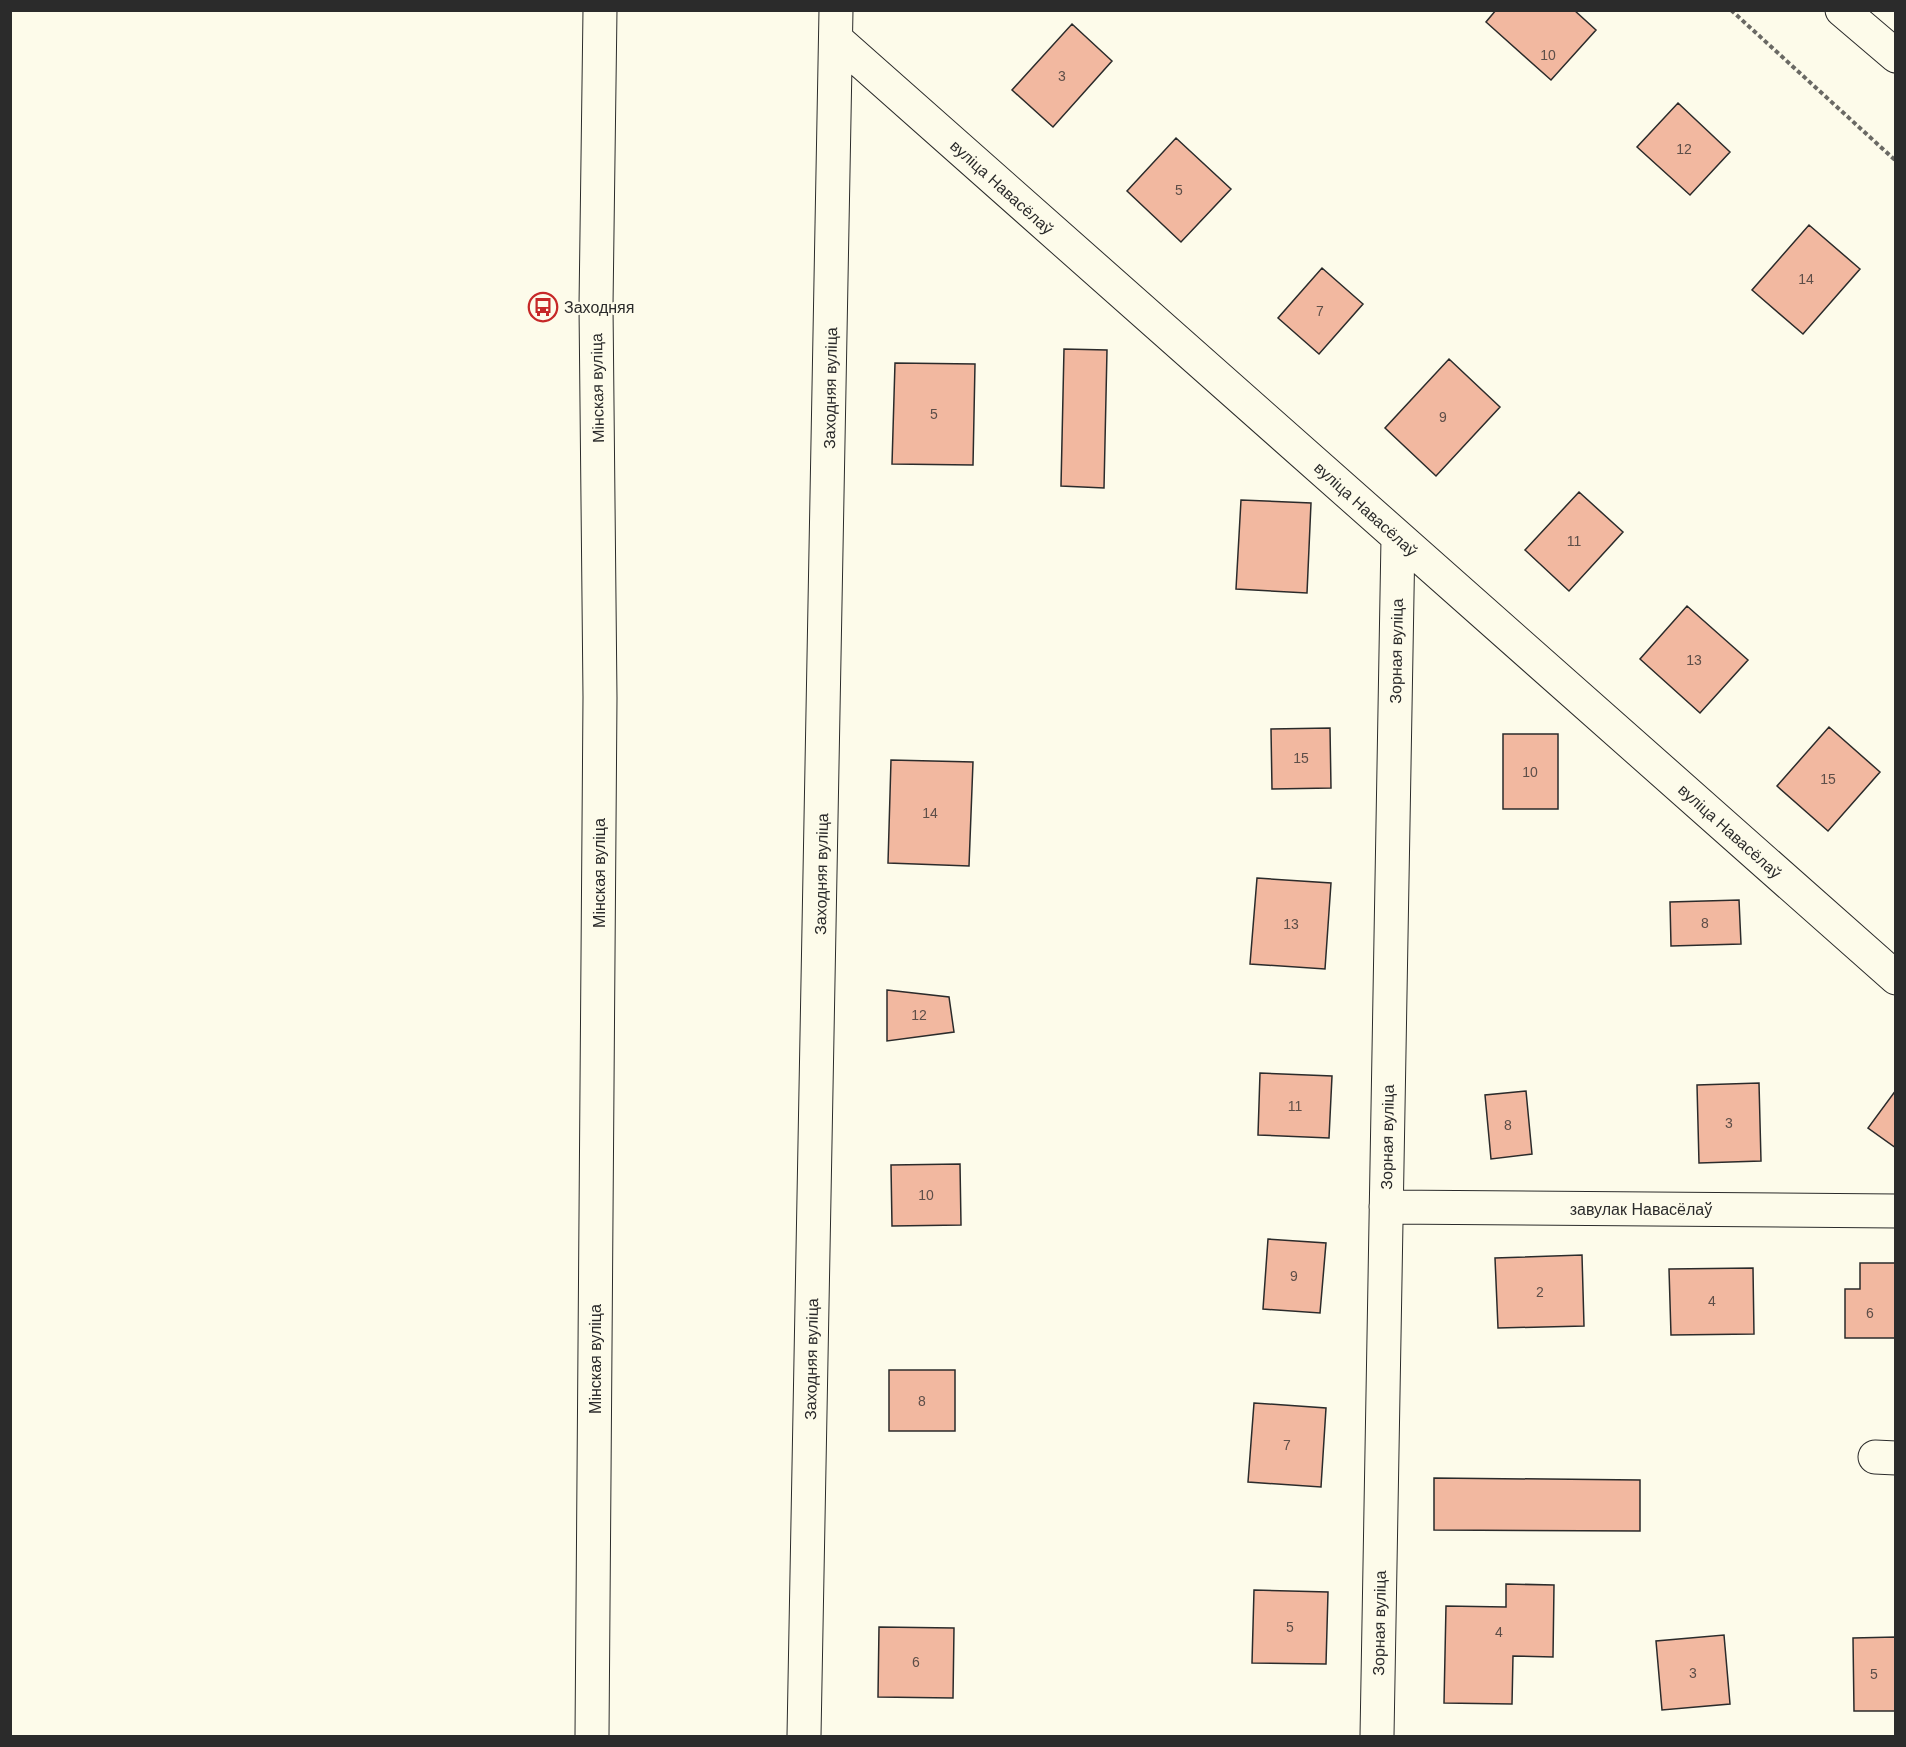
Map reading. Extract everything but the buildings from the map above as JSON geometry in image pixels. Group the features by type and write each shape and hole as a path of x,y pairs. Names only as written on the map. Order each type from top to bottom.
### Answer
{"street":[{"name":"Мінская вуліца","path":"592,1737 600,709 596,306 600,10"},
{"path":"1842,10 1896,56"},
{"name":"вуліца Навасёлаў","path":"836,25 1398,538 1896,978"},
{"name":"Заходняя вуліца","path":"804,1737 836,25"},
{"name":"Зорная вуліца","path":"1377,1737 1398,538"},
{"name":"завулак Навасёлаў","path":"1386,1207 1896,1210"}],"path":[{"path":"1731,10 1896,161"}],"place":[{"name":"Заходняя","path":"543,307"}]}
